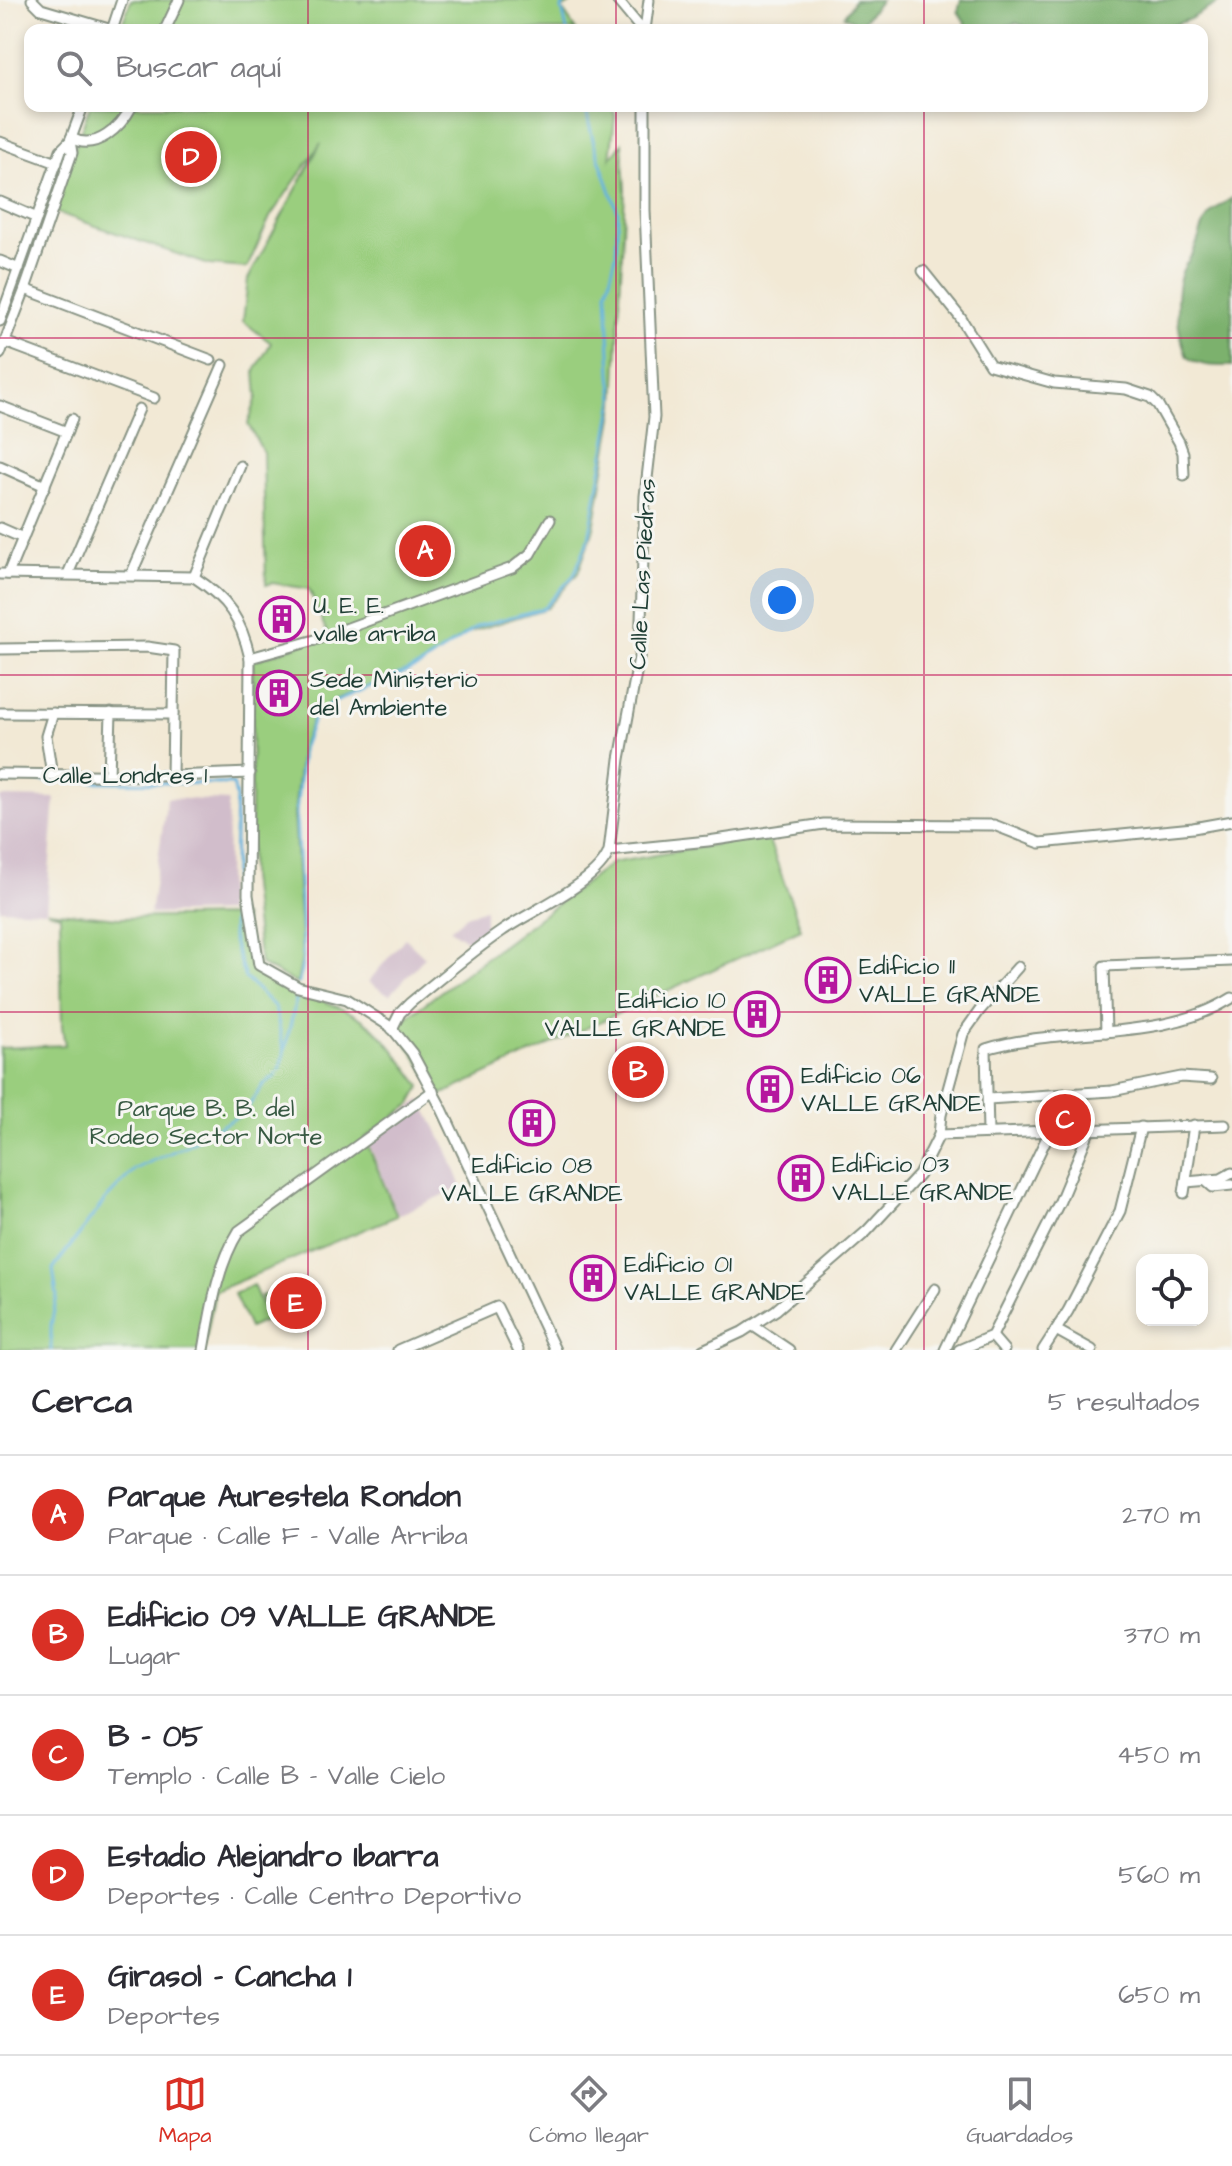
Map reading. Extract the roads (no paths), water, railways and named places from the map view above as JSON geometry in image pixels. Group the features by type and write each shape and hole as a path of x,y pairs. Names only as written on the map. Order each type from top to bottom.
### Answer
{"street":[{"path":"32,0 41,9 92,24"},
{"path":"114,24 122,0"},
{"path":"168,24 179,0"},
{"path":"617,0 639,24"},
{"path":"645,24 649,2"},
{"path":"0,321 61,150 70,140 81,112"},
{"path":"70,140 81,143 98,141 124,122 129,112"},
{"name":"Calle Las Piedras","path":"609,851 620,759 640,652 645,496 654,418 646,247 645,112"},
{"path":"0,354 72,153 70,140"},
{"path":"0,142 57,163"},
{"path":"0,202 37,218"},
{"path":"0,261 19,269"},
{"path":"923,271 960,317 990,365 1054,383 1126,389 1150,397 1179,442 1184,475"},
{"path":"25,289 211,360"},
{"path":"5,342 154,398"},
{"path":"131,575 223,365"},
{"path":"0,406 67,432"},
{"path":"68,574 139,409"},
{"path":"72,419 23,538 4,574 194,577 216,591 229,606 243,631 250,658 248,895 259,965 298,987 347,999 392,1029 412,1053 433,1091 555,1350"},
{"path":"0,466 45,486"},
{"path":"194,577 240,466"},
{"path":"250,658 315,640 512,568 530,554 550,520"},
{"path":"0,528 23,538"},
{"path":"0,649 147,647 174,651 172,776"},
{"path":"0,713 173,714"},
{"path":"52,775 46,736 53,713"},
{"path":"109,775 111,713"},
{"name":"Calle Londres 1","path":"0,774 172,776 250,773"},
{"path":"392,1029 400,1013 418,997 504,929 581,882 606,860 609,851 824,824 994,825 1040,843 1193,828 1232,821"},
{"path":"1106,1032 1104,966 1232,961"},
{"path":"703,1350 776,1310 867,1231 919,1175 939,1135 941,1115 963,1034 1018,967"},
{"path":"988,1133 986,1049 1014,1040 1106,1032 1174,1021 1213,1010 1232,998"},
{"path":"988,1099 1112,1091 1181,1077 1211,1079"},
{"path":"204,1350 215,1292 232,1241 239,1231 433,1091"},
{"path":"1184,1193 1194,1125"},
{"path":"939,1135 1225,1125"},
{"path":"1043,1350 1120,1211 1141,1127"},
{"path":"959,1350 992,1336 1060,1201 1090,1129"},
{"path":"945,1350 1050,1131"},
{"path":"1186,1182 1221,1179 1232,1173"},
{"path":"1205,1180 1213,1187 1232,1185"},
{"path":"896,1350 935,1289"},
{"path":"398,1350 497,1307 518,1350"},
{"path":"752,1325 789,1350"},
{"path":"1056,1330 1092,1350"},
{"path":"992,1336 1004,1350"}],"waterway":[{"path":"566,24 562,9 564,3 570,0"},
{"path":"299,983 303,958 296,814 302,749 315,715 335,701 420,666 478,626 544,608 574,575 589,538 614,399 607,291 616,255 618,212 594,144 586,112"},
{"path":"0,780 233,784 236,797 232,938 245,978 275,1007 284,1051"},
{"path":"51,1350 51,1325 57,1296 53,1269 105,1200 135,1169 244,1113 263,1085 281,1067 298,991"}],"place":[{"name":"Estadio Alejandro Ibarra","path":"191,157"},
{"name":"Parque Aurestela Rondon","path":"425,551"},
{"name":"U. E. E. valle arriba","path":"282,619"},
{"name":"Sede Ministerio del Ambiente","path":"279,693"},
{"name":"Edificio 11 VALLE GRANDE","path":"828,980"},
{"name":"Edificio 10 VALLE GRANDE","path":"757,1014"},
{"name":"Edificio 09 VALLE GRANDE","path":"638,1072"},
{"name":"Edificio 06 VALLE GRANDE","path":"770,1089"},
{"name":"B - 05","path":"1065,1120"},
{"name":"Edificio 08 VALLE GRANDE","path":"532,1123"},
{"name":"Edificio 03 VALLE GRANDE","path":"801,1178"},
{"name":"Edificio 01 VALLE GRANDE","path":"593,1278"},
{"name":"Girasol - Cancha 1","path":"296,1303"}],"park label":[{"name":"Parque B. B. del Rodeo Sector Norte","path":"206,1122"}]}
